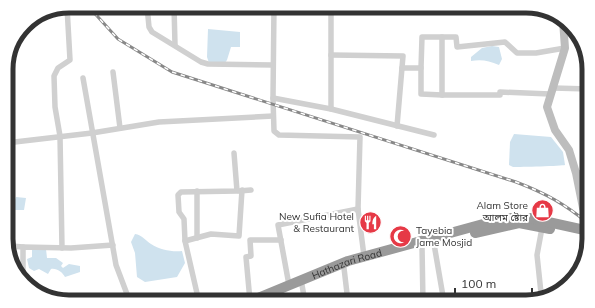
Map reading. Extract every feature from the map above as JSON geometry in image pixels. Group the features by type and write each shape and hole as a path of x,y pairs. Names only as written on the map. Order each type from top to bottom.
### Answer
{"highway":[{"name":"Hathazari Road","path":"267,295 329,268 364,256 505,218 530,218 582,229"},
{"name":"Hathazari Road","path":"273,295 344,268 422,246 519,224 582,236"}],"street":[{"path":"62,248 60,136 55,107 54,76 58,68 70,60 67,13"},
{"path":"147,13 148,27 152,32 201,62 208,64 273,64"},
{"path":"174,13 175,45"},
{"path":"274,13 274,131 279,135 360,137 358,209 364,256"},
{"path":"331,13 331,109"},
{"path":"563,28 564,48 547,107 555,130 569,150 576,173 582,203"},
{"path":"564,48 536,53 517,53 505,42 457,47 456,36 422,37 421,94 500,95 500,92 582,89"},
{"path":"442,37 442,95"},
{"path":"331,55 403,56 397,126"},
{"path":"402,68 421,68"},
{"path":"113,72 120,128"},
{"path":"83,78 116,265 127,295"},
{"path":"273,98 331,109 434,135"},
{"path":"13,142 92,133 159,122 273,116"},
{"path":"185,241 211,234 239,236 239,191 234,153"},
{"path":"576,173 582,173"},
{"path":"197,295 185,241 184,219 179,212 179,192 250,190"},
{"path":"197,191 197,238"},
{"path":"289,285 278,225 358,209"},
{"path":"541,293 537,255 542,228"},
{"path":"251,295 246,256 251,256 250,240 281,240"},
{"path":"434,244 443,295"},
{"path":"13,246 62,248 113,245"},
{"path":"422,246 423,295"},
{"path":"22,269 23,247"},
{"path":"344,268 347,295"},
{"path":"302,285 304,295"}],"water":[{"path":"208,29 240,32 240,47 231,47 227,60 224,64 209,63 207,57"},
{"path":"492,46 499,47 502,59 499,65 492,62 479,60 471,61 471,57 482,48"},
{"path":"514,134 551,137 563,152 565,165 513,167 509,165 510,142"},
{"path":"16,197 26,198 24,210 14,210 13,202"},
{"path":"135,234 158,248 170,251 182,251 185,263 177,277 145,282 137,277 135,253 131,242"},
{"path":"46,249 47,258 56,258 63,263 61,266 63,268 69,264 80,266 80,272 65,277 61,272 55,269 51,269 48,274 39,269 34,271 29,268 27,259 32,257 32,250"}],"railway":[{"path":"94,13 118,39 172,72 516,182 536,190 572,211 582,219"}],"place":[{"name":"Alam Store আলম ষ্টোর","path":"543,211"},
{"name":"New Sufia Hotel & Restaurant","path":"370,222"},
{"name":"Tayebia Jame Mosjid","path":"401,236"}]}
